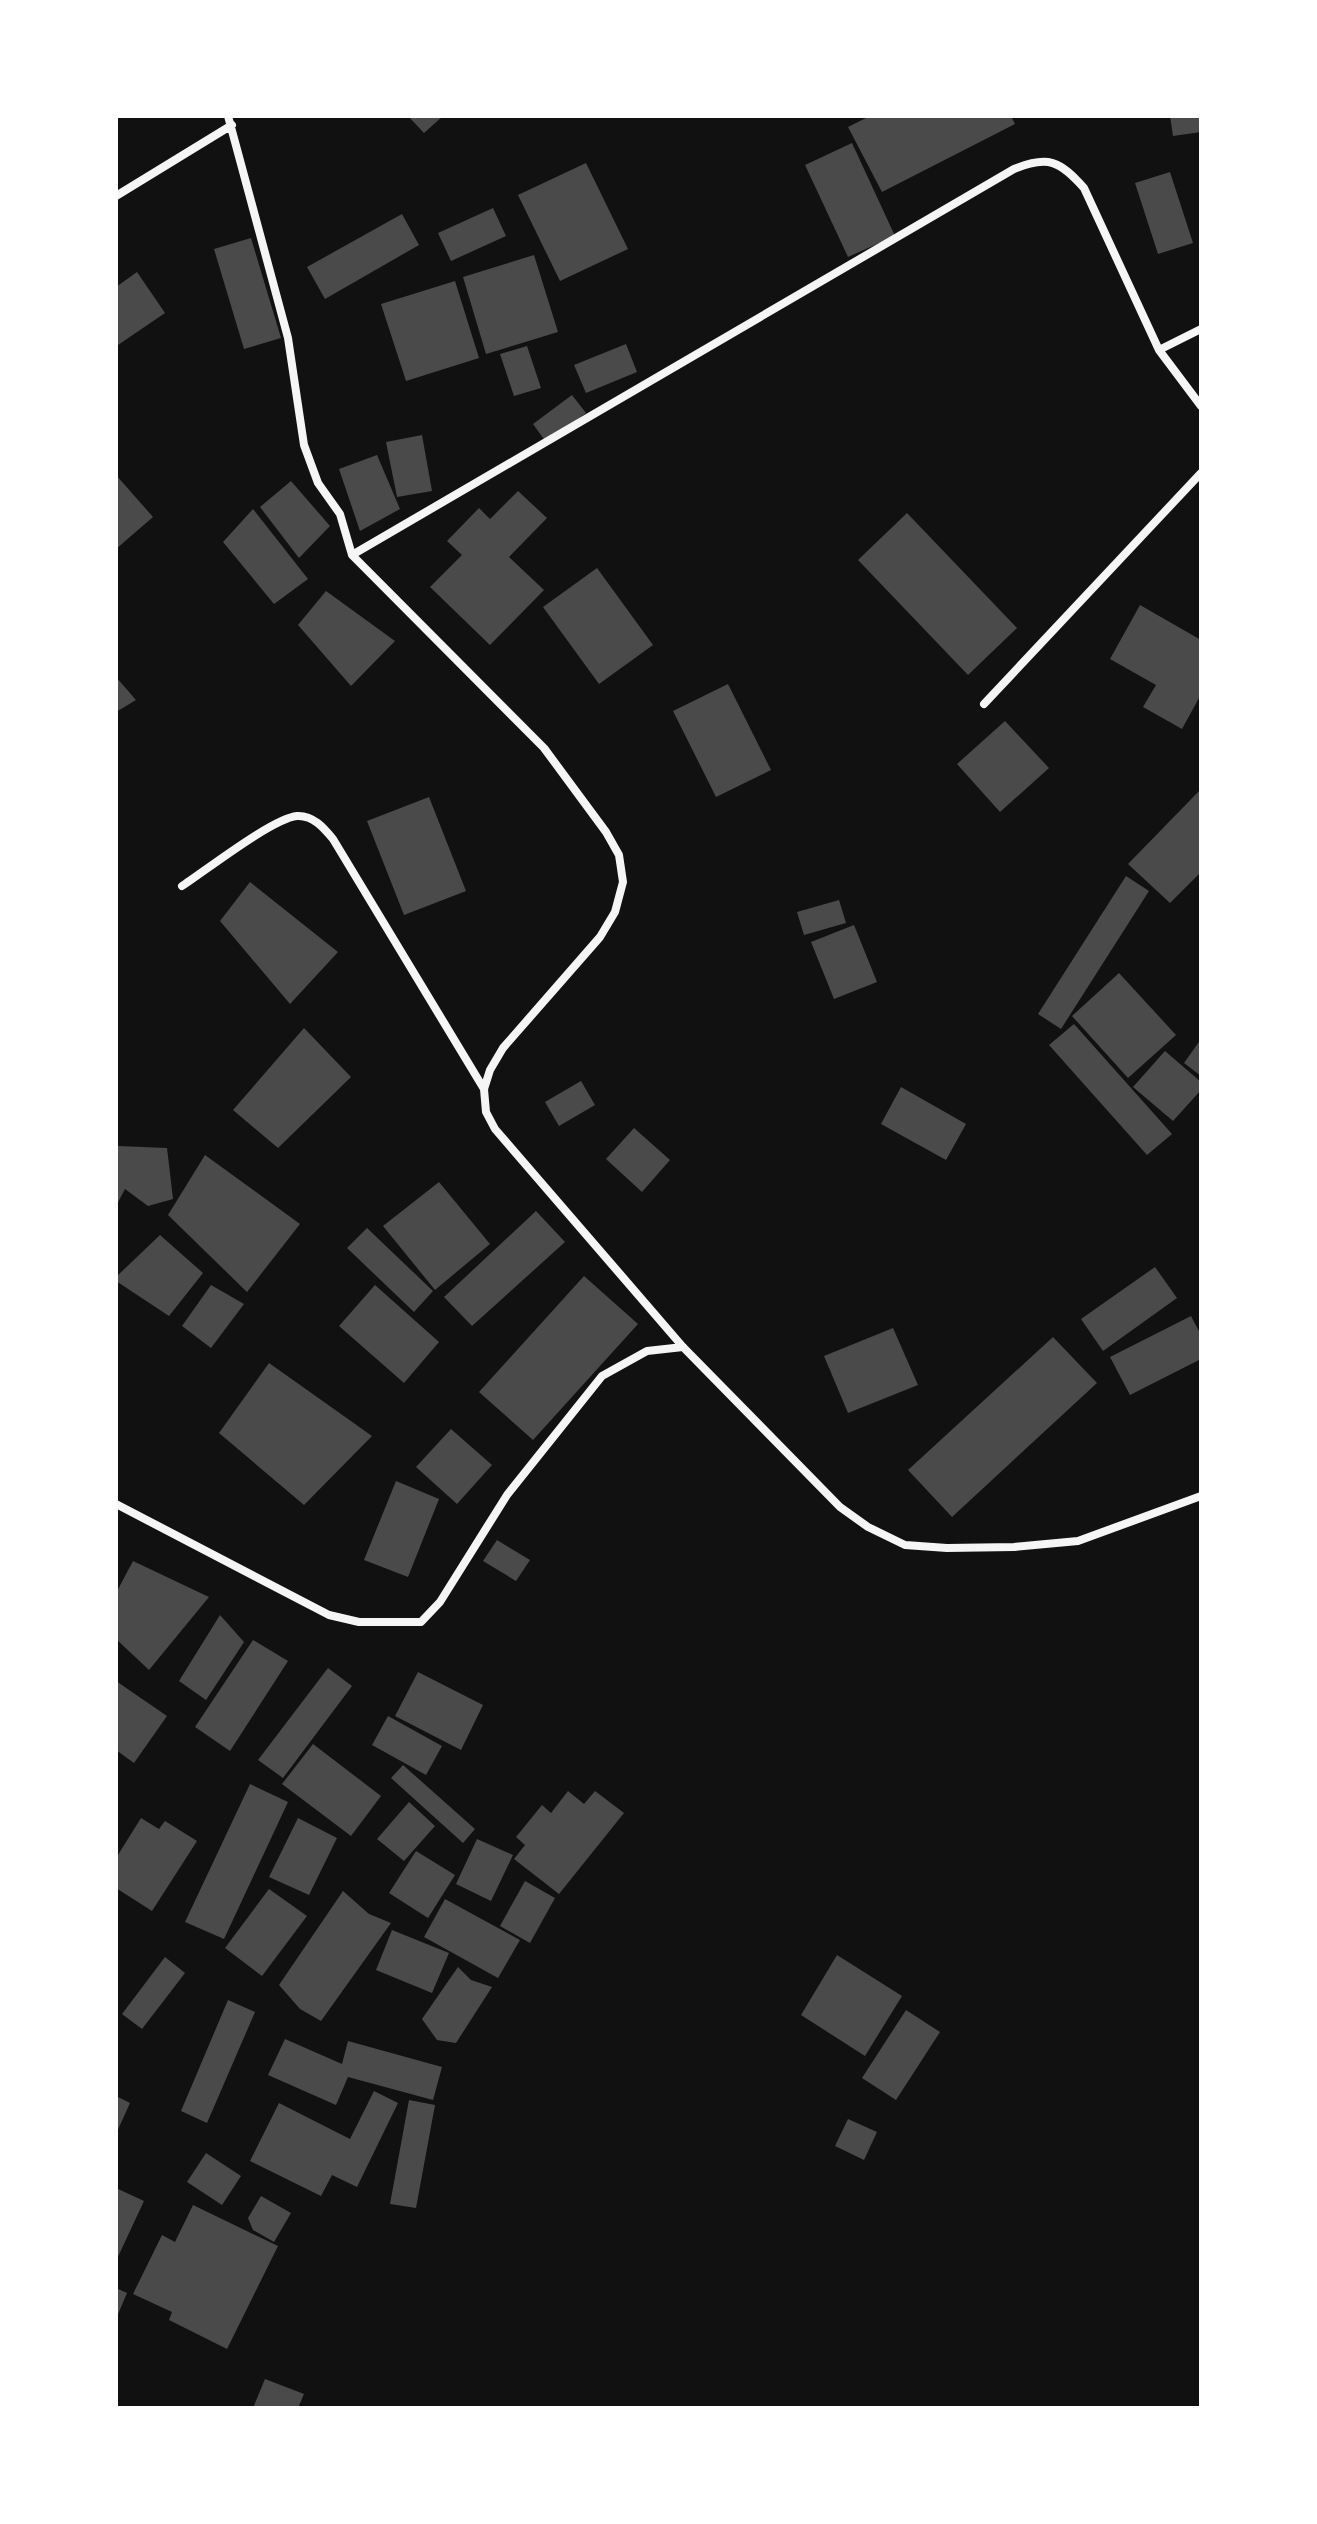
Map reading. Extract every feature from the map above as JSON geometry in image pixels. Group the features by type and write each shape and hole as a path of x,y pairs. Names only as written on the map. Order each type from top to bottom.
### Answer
{"street":[{"path":"116,196 230,120 288,338 304,445 318,483 340,514 352,555 544,748 606,832 619,855 623,882 615,912 600,937 503,1048 490,1070 484,1089 486,1112 495,1129 683,1347 840,1507 868,1527 905,1545 1014,1547 1078,1541 1201,1496"},
{"path":"352,555 1014,169 1033,161 1050,161 1068,170 1084,188 1159,350 1201,406"},
{"path":"1159,350 1201,329"},
{"path":"984,704 1201,473"},
{"path":"182,886 278,823 296,816 310,818 333,839 484,1089"},
{"path":"116,1504 329,1615 359,1622 421,1622 440,1602 507,1495 602,1376 647,1351 683,1347"}],"building":[{"path":"408,116 443,116 424,133"},
{"path":"870,116 1011,116 1015,124 882,192 848,127"},
{"path":"1170,116 1201,116 1201,132 1173,136"},
{"path":"852,143 895,236 848,257 805,165"},
{"path":"586,163 628,249 560,281 518,195"},
{"path":"1170,172 1193,243 1158,254 1135,183"},
{"path":"493,208 506,236 451,261 438,233"},
{"path":"402,214 419,245 325,299 307,267"},
{"path":"251,238 281,338 244,349 214,249"},
{"path":"534,255 558,332 486,354 463,277"},
{"path":"137,272 165,313 118,345 116,287"},
{"path":"455,281 479,358 406,381 381,304"},
{"path":"626,344 637,372 586,393 574,365"},
{"path":"527,346 541,388 514,396 500,354"},
{"path":"572,395 586,413 546,442 533,424"},
{"path":"422,435 432,491 397,497 386,442"},
{"path":"377,455 400,509 360,531 339,469"},
{"path":"116,475 153,517 116,549"},
{"path":"291,481 330,526 299,558 260,507"},
{"path":"518,491 547,518 509,557 544,590 490,645 430,587 462,555 447,541 479,508 490,519"},
{"path":"253,509 308,579 274,604 223,542"},
{"path":"907,513 1017,628 968,675 858,560"},
{"path":"597,568 653,645 599,684 543,607"},
{"path":"326,591 395,641 351,686 298,625"},
{"path":"1140,605 1201,640 1201,699 1182,729 1143,707 1156,685 1110,659"},
{"path":"116,677 136,700 116,712"},
{"path":"728,684 771,770 716,797 673,711"},
{"path":"1005,721 1049,768 1000,812 957,764"},
{"path":"1201,789 1201,872 1170,903 1128,864"},
{"path":"429,797 466,891 404,915 367,821"},
{"path":"1126,876 1149,891 1061,1029 1038,1014"},
{"path":"250,882 338,952 290,1004 220,921"},
{"path":"839,900 846,923 804,935 797,912"},
{"path":"854,925 877,982 834,999 811,942"},
{"path":"1119,973 1176,1035 1128,1078 1072,1016"},
{"path":"1074,1024 1172,1134 1147,1155 1049,1045"},
{"path":"304,1028 351,1077 278,1148 233,1110"},
{"path":"1201,1039 1201,1076 1184,1063"},
{"path":"1165,1051 1201,1082 1201,1090 1173,1121 1133,1087"},
{"path":"581,1081 595,1105 559,1126 545,1102"},
{"path":"901,1087 966,1124 946,1160 881,1124"},
{"path":"634,1128 670,1160 642,1192 606,1159"},
{"path":"118,1146 167,1148 173,1199 148,1206 125,1189 116,1206"},
{"path":"205,1155 300,1224 247,1292 168,1215"},
{"path":"439,1182 490,1244 435,1290 383,1226"},
{"path":"536,1211 565,1242 472,1326 444,1297"},
{"path":"367,1228 433,1291 414,1312 347,1248"},
{"path":"160,1235 203,1273 169,1316 116,1281 116,1277"},
{"path":"1155,1267 1177,1298 1103,1351 1081,1319"},
{"path":"584,1276 638,1324 533,1440 479,1392"},
{"path":"211,1285 244,1304 211,1348 182,1326"},
{"path":"375,1285 439,1342 404,1383 339,1326"},
{"path":"1191,1316 1201,1335 1201,1359 1130,1395 1110,1357"},
{"path":"893,1328 918,1385 848,1413 824,1356"},
{"path":"1053,1337 1097,1383 952,1517 908,1470"},
{"path":"269,1363 372,1436 304,1505 219,1433"},
{"path":"451,1429 492,1465 457,1504 416,1467"},
{"path":"396,1481 439,1499 408,1577 364,1560"},
{"path":"497,1540 530,1560 516,1581 483,1561"},
{"path":"133,1561 209,1597 149,1670 116,1639 116,1593"},
{"path":"220,1615 244,1642 206,1700 179,1681"},
{"path":"253,1640 288,1661 230,1751 195,1727"},
{"path":"328,1668 352,1686 283,1778 258,1760"},
{"path":"418,1672 483,1705 461,1750 395,1716"},
{"path":"116,1681 167,1716 134,1763 116,1750"},
{"path":"388,1716 442,1746 426,1775 372,1745"},
{"path":"313,1744 381,1796 351,1836 282,1784"},
{"path":"403,1765 475,1829 463,1843 391,1778"},
{"path":"250,1784 288,1802 224,1939 185,1922"},
{"path":"568,1791 584,1804 595,1791 624,1813 559,1894 514,1859 525,1845 516,1837 542,1805 551,1813"},
{"path":"409,1802 435,1826 404,1861 377,1839"},
{"path":"141,1818 159,1829 165,1821 197,1841 152,1911 116,1888 116,1858"},
{"path":"298,1818 337,1838 309,1895 269,1877"},
{"path":"477,1839 513,1855 491,1901 456,1884"},
{"path":"416,1851 455,1875 428,1918 389,1893"},
{"path":"525,1881 555,1898 530,1943 500,1926"},
{"path":"269,1889 307,1916 262,1976 225,1948"},
{"path":"343,1891 369,1914 391,1923 321,2021 300,2009 279,1985"},
{"path":"445,1899 520,1940 498,1978 424,1937"},
{"path":"392,1930 449,1953 432,1993 376,1970"},
{"path":"837,1955 902,1996 865,2056 801,2015"},
{"path":"165,1957 185,1973 142,2029 122,2014"},
{"path":"458,1967 471,1980 492,1987 456,2043 437,2040 422,2019"},
{"path":"228,2000 255,2012 207,2123 181,2111"},
{"path":"906,2010 940,2032 896,2100 862,2078"},
{"path":"285,2039 342,2064 348,2041 442,2067 433,2100 348,2077 336,2105 268,2075"},
{"path":"374,2091 398,2103 357,2187 332,2175 321,2196 250,2161 279,2103 350,2139"},
{"path":"116,2096 130,2103 116,2134"},
{"path":"409,2100 435,2105 416,2208 390,2204"},
{"path":"848,2119 877,2132 864,2160 835,2146"},
{"path":"206,2153 241,2176 222,2205 187,2182"},
{"path":"116,2188 144,2201 116,2261"},
{"path":"261,2196 291,2213 274,2242 253,2230 248,2218"},
{"path":"193,2205 278,2246 227,2349 169,2320 172,2312 133,2294 162,2235 175,2242"},
{"path":"116,2288 127,2293 116,2319"},
{"path":"265,2379 304,2394 298,2408 253,2408"}]}
